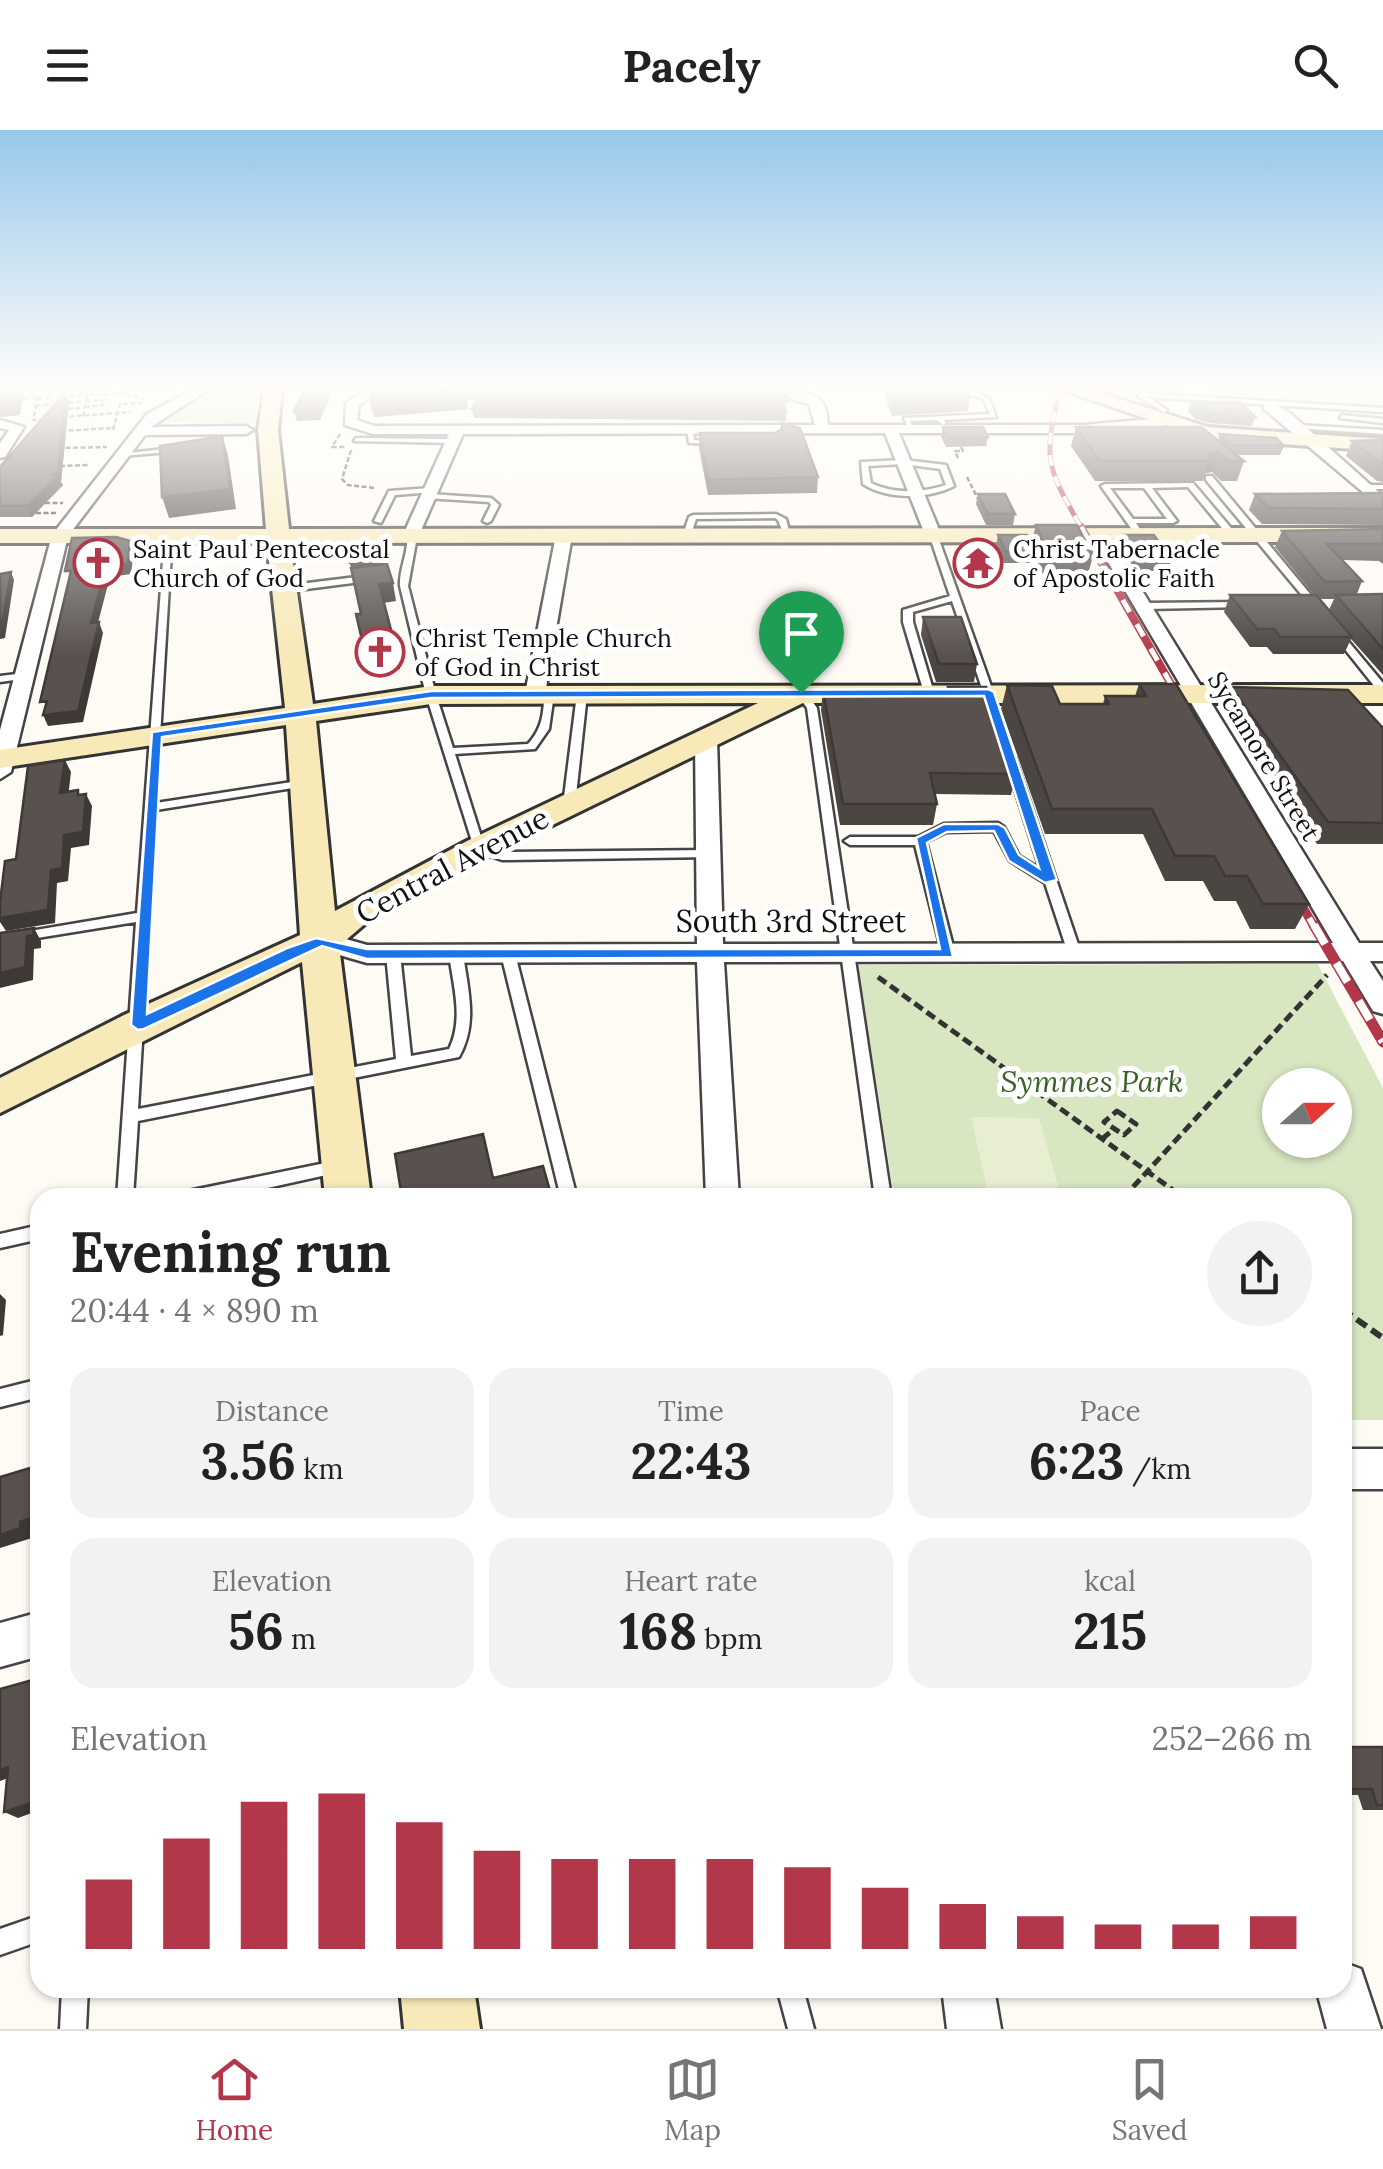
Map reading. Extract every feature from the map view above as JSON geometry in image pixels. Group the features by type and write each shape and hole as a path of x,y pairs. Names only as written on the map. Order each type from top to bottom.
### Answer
{"street":[{"path":"95,479 59,524 1,761 156,734 431,695 929,693 991,702 1383,692"},
{"path":"273,479 346,1181"},
{"path":"412,536 436,479"},
{"path":"910,479 934,536"},
{"path":"1356,479 1383,504"},
{"path":"0,536 59,524 168,536 1100,535 1136,529 1245,536 1383,535"},
{"path":"542,694 564,535"},
{"name":"Sycamore Street","path":"1100,535 1383,1004"},
{"name":"Central Avenue","path":"0,1097 138,1025 292,951 321,941 360,908 801,693"},
{"path":"706,739 710,954 722,1188"},
{"name":"South 3rd Street","path":"321,941 367,954 1383,952"},
{"path":"1352,1469 1383,1469"},
{"path":"0,1646 30,1637"},
{"path":"439,1998 442,2029"},
{"path":"969,1998 974,2029"},
{"path":"1345,1998 1354,2029"}],"lane":[{"path":"866,479 876,490 915,491 946,490 949,479"},
{"path":"1209,479 1245,536"},
{"path":"1146,486 1173,521 1136,529 1105,486 1190,485 1315,606 1383,692"},
{"path":"1365,487 1383,487"},
{"path":"378,521 392,492 491,500 495,505 487,521"},
{"path":"127,1188 168,536"},
{"path":"412,536 414,549 402,575 431,695 479,848 502,856 710,854"},
{"path":"934,536 991,702"},
{"path":"283,589 402,575"},
{"path":"929,693 908,610 955,597"},
{"path":"1146,606 1257,606"},
{"path":"1296,606 1332,606"},
{"path":"0,679 24,676"},
{"path":"801,693 812,708 882,1188"},
{"path":"449,751 531,746 543,735 548,720 542,694"},
{"path":"569,805 582,694"},
{"path":"1007,749 1074,952"},
{"path":"152,807 306,783"},
{"path":"850,841 920,841 944,828 998,828 1014,858 1050,880"},
{"path":"920,841 948,954"},
{"path":"0,940 144,916"},
{"path":"393,954 404,1062"},
{"path":"131,1116 454,1052 464,1027 456,954"},
{"path":"508,954 566,1188"},
{"path":"281,1188 346,1181"},
{"path":"0,1242 30,1234"},
{"path":"0,1398 30,1390"},
{"path":"0,1942 30,1932"},
{"path":"73,2029 75,1998"},
{"path":"793,1998 802,2029"}],"path":[{"path":"342,479 358,488 378,488"},
{"path":"968,479 981,504"},
{"path":"46,503 66,503"},
{"path":"36,513 59,524"},
{"path":"872,971 904,998 1170,1188"},
{"path":"1132,1188 1330,973"},
{"path":"1117,1111 1136,1124 1124,1135 1114,1128 1104,1122 1117,1111"},
{"path":"1102,1139 1114,1128"},
{"path":"1352,1317 1383,1338"}],"green space":[{"name":"Symmes Park","path":"1318,964 1322,973 1329,973 1325,978 1383,1088 1383,1420 1352,1420 1352,1188 893,1188 858,965"},
{"path":"971,1117 1039,1118 1058,1188 987,1188"}],"building":[{"path":"0,479 55,479 27,506 0,506"},
{"path":"161,479 228,479 230,489 162,497"},
{"path":"1383,493 1383,509 1269,508 1255,494"},
{"path":"978,494 1005,494 1015,514 988,514"},
{"path":"1036,525 1077,525 1093,556 1049,555"},
{"path":"1383,529 1383,544 1327,544 1362,581 1325,582 1282,531"},
{"path":"998,535 1027,535 1036,552 1006,552"},
{"path":"1123,535 1154,535 1171,560 1140,560"},
{"path":"116,537 130,541 128,564 106,567 91,623 99,622 78,711 43,715 47,701 40,702 71,571 65,571 72,538"},
{"path":"380,541 385,559 350,563 348,558"},
{"path":"387,564 393,583 379,584 396,649 365,653 351,568"},
{"path":"11,572 1,630 0,631 0,574"},
{"path":"1383,594 1383,649 1336,595"},
{"path":"1230,595 1316,595 1352,637 1280,637 1274,629 1257,629"},
{"path":"923,617 961,617 977,664 939,664"},
{"path":"1139,684 1176,684 1309,904 1263,904 1247,876 1225,876 1214,856 1175,856 1152,809 1052,809 1007,685 1052,686 1060,704 1109,704 1105,696 1146,696"},
{"path":"948,687 986,687 1016,774 930,773 937,804 843,804 823,690 950,694"},
{"path":"1231,687 1348,690 1383,728 1383,823 1328,822"},
{"path":"65,760 60,793 78,790 78,795 86,794 83,832 64,835 62,868 51,870 48,910 0,918 5,861 16,859 28,766"},
{"path":"34,928 33,935 27,936 25,967 0,973 0,933"},
{"path":"483,1134 493,1178 543,1166 549,1188 400,1188 395,1154"},
{"path":"30,1468 30,1518 20,1522 20,1528 0,1535 0,1477"},
{"path":"30,1681 30,1803 4,1812 8,1767 0,1770 0,1689"},
{"path":"1352,1747 1383,1747 1383,1805 1377,1805 1372,1789 1352,1789"}],"railway":[{"path":"1056,479 1082,529"},
{"path":"1081,527 1183,705"},
{"path":"1181,702 1184,707"},
{"path":"1291,887 1315,928"},
{"path":"1314,925 1383,1042"}],"place":[{"name":"Saint Paul Pentecostal Church of God","path":"98,563"},
{"name":"Christ Tabernacle of Apostolic Faith","path":"978,563"},
{"name":"Christ Temple Church of God in Christ","path":"380,652"}],"route":[{"path":"988,692 1050,880 1014,858 998,828 944,828 920,841 948,954 367,954 321,941 292,951 138,1025 156,734 431,695 801,693 988,692"}]}
